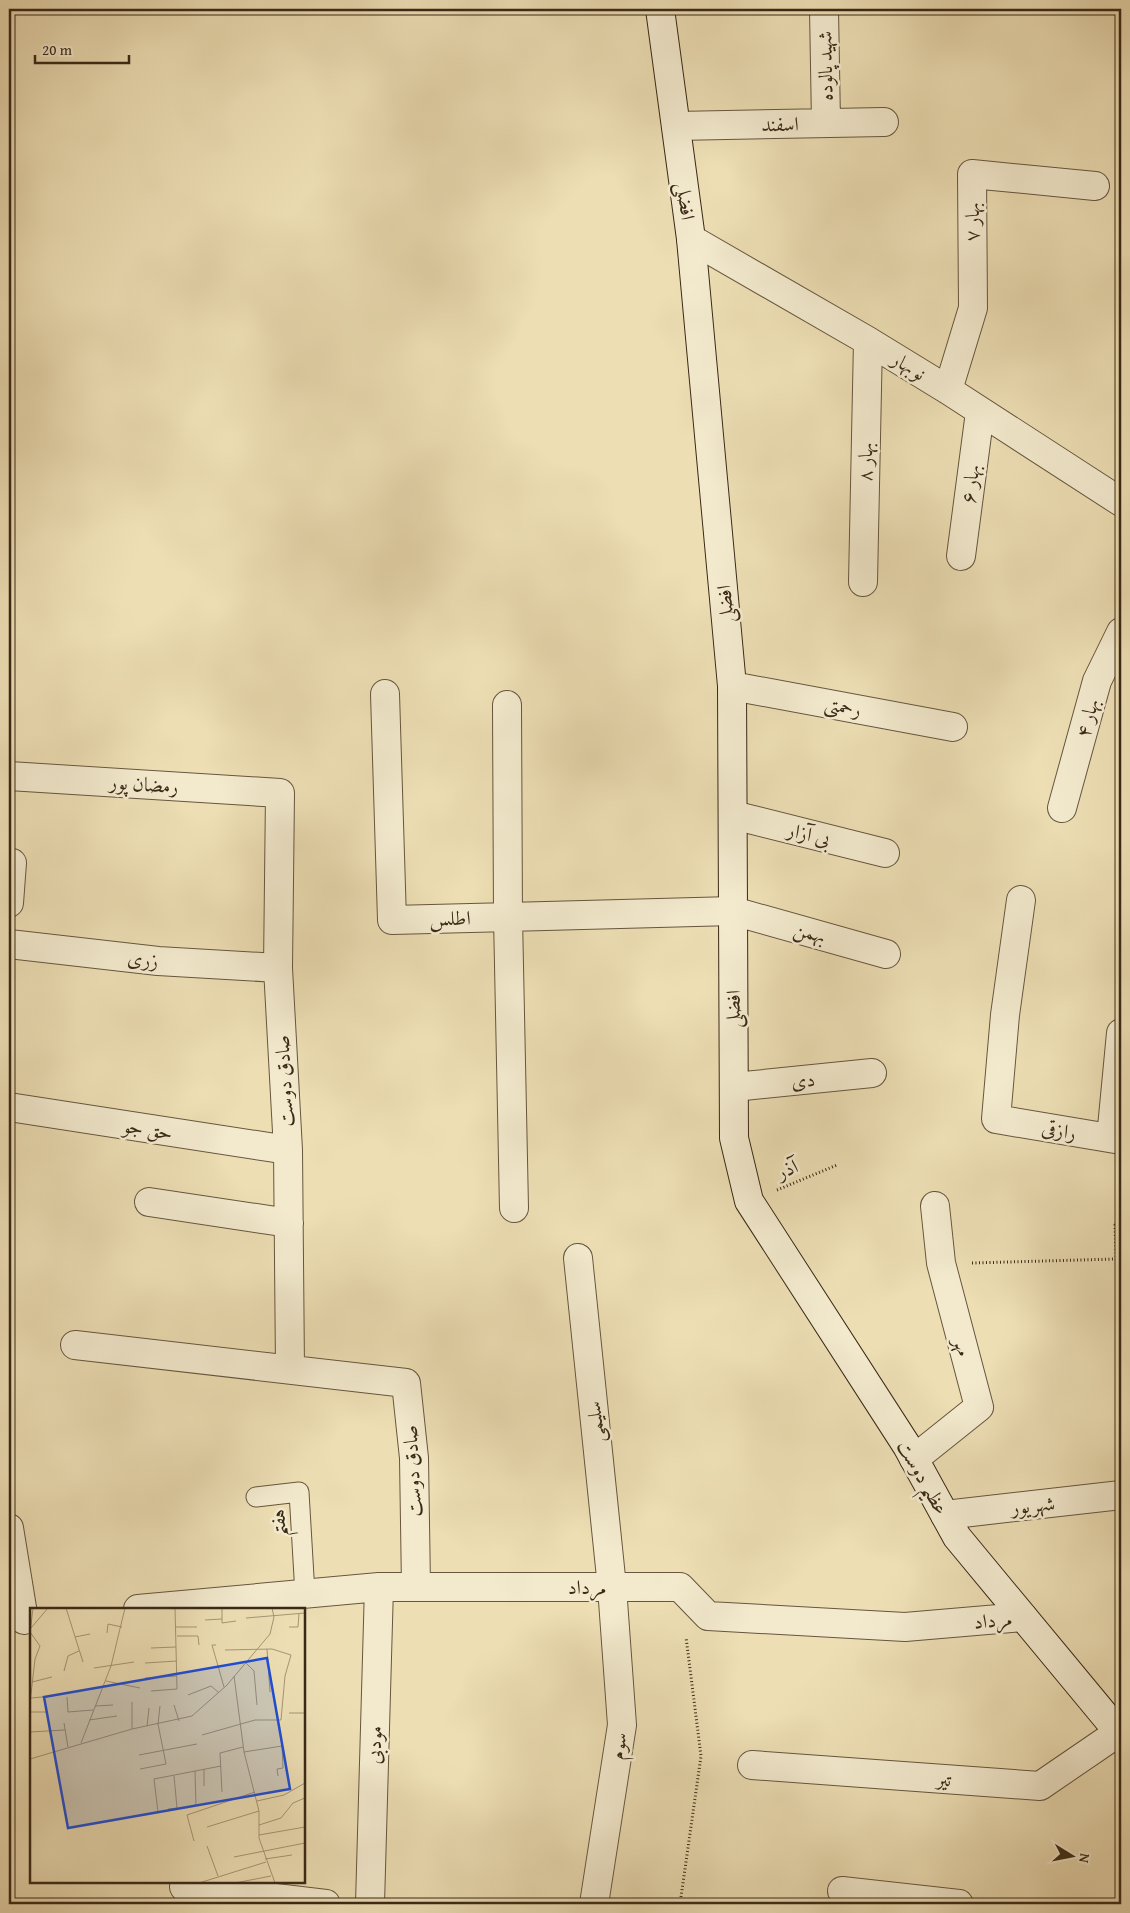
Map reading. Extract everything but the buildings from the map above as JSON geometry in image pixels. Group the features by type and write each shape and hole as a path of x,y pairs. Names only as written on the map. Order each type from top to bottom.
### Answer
{"street":[{"name":"افضلی","path":"660,9 691,239 732,686 734,1138 749,1201"},
{"name":"شهید پالوده","path":"824,9 826,123"},
{"name":"اسفند","path":"676,126 884,122"},
{"name":"بهار ۷","path":"948,390 973,308 972,174 1095,186"},
{"name":"نوبهار","path":"691,239 868,341 948,390 1121,502"},
{"name":"بهار ۸","path":"862,582 868,341"},
{"name":"بهار ۶","path":"961,556 980,412"},
{"name":"بهار ۴","path":"1062,808 1097,681 1121,632"},
{"name":"رحمتی","path":"732,686 953,727"},
{"name":"اطلس","path":"385,694 392,920 733,911"},
{"path":"507,706 508,917 514,1208"},
{"name":"رمضان پور","path":"9,776 280,792"},
{"name":"صادق دوست","path":"280,792 278,968 288,1150 290,1369"},
{"name":"بی آزار","path":"733,815 885,854"},
{"path":"9,902 12,863"},
{"name":"رازقی","path":"1021,900 1005,1015 996,1119 1116,1139"},
{"name":"بهمن","path":"733,911 886,954"},
{"name":"زری","path":"9,944 158,961 278,968"},
{"path":"1116,1139 1121,1033"},
{"name":"دی","path":"734,1086 872,1073"},
{"name":"حق جو","path":"9,1107 288,1150"},
{"name":"عظیم دوست","path":"749,1201 914,1459 957,1537 1120,1734"},
{"path":"149,1202 289,1223"},
{"name":"مهر","path":"914,1459 978,1407 941,1263 935,1206"},
{"name":"سلیمی","path":"578,1258 612,1587"},
{"name":"صادق دوست","path":"75,1345 406,1383 414,1458 416,1587"},
{"name":"شهریور","path":"945,1515 1121,1495"},
{"path":"9,1528 21,1620"},
{"name":"مرداد","path":"149,1608 379,1587 680,1586 708,1616 904,1627 1024,1617"},
{"name":"مودبی","path":"370,1904 379,1587"},
{"name":"سوم","path":"594,1904 622,1725 612,1587"},
{"name":"تیر","path":"752,1765 1040,1786 1120,1734"},
{"path":"185,1883 184,1887 326,1904"},
{"path":"842,1891 959,1904"}],"lane":[{"name":"هفتم","path":"256,1497 299,1492 305,1594"}],"path":[{"name":"آذر","path":"749,1201 837,1165"},
{"path":"1119,1341 1115,1225 1121,1225"},
{"path":"941,1263 1116,1259"},
{"path":"680,1904 701,1756 686,1634"}]}
